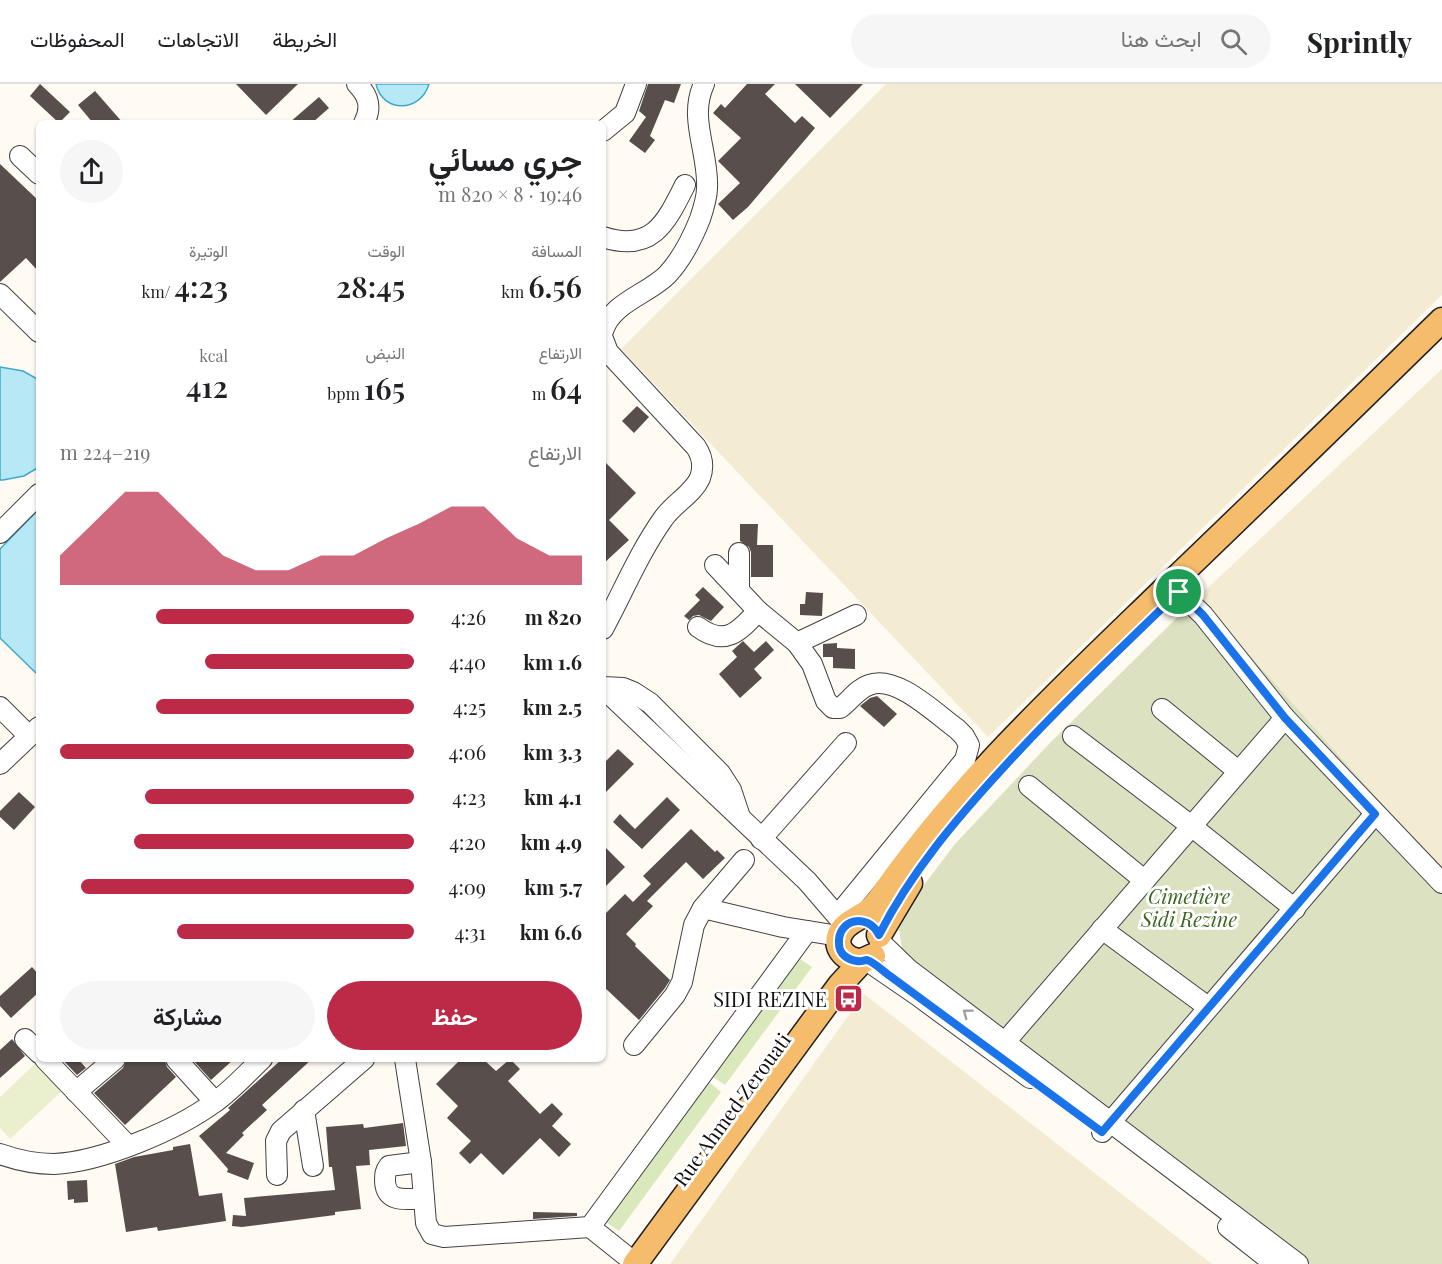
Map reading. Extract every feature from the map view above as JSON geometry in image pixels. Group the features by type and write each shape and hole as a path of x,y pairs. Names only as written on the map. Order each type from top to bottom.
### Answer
{"main road":[{"path":"626,1261 840,985 856,939 878,902 916,847 973,780 1095,656 1442,320"},
{"path":"856,939 902,894 929,854 979,794 1046,722 1442,335"}],"street":[{"path":"357,84 368,100 369,108 365,120"},
{"path":"606,129 625,113 636,84"},
{"path":"606,322 613,312 655,285 670,271 690,243 700,218 707,189 697,115 699,96 704,84"},
{"path":"20,156 36,171"},
{"path":"606,238 628,241 646,237 667,219 685,185"},
{"path":"0,294 36,329"},
{"path":"606,347 612,357 696,447 700,453 702,468 698,482 671,508 659,525 606,623"},
{"path":"0,533 36,497"},
{"path":"739,553 739,590"},
{"path":"715,565 758,611 797,643 812,664 826,701 832,708 840,708 862,688 885,682 893,685 957,729 969,745 965,760 856,939"},
{"path":"1179,592 1203,615 1285,718 1442,883"},
{"path":"698,627 708,635 721,637 733,634 758,611"},
{"path":"797,643 856,615"},
{"path":"606,687 623,688 650,703 726,781 736,799 740,819 807,881 856,939 908,988 1298,1264"},
{"path":"0,707 34,731 0,764"},
{"path":"1161,709 1238,771"},
{"path":"1005,1042 1190,825 1285,718"},
{"path":"1073,736 1295,909"},
{"path":"761,839 846,743"},
{"path":"1029,786 1144,880"},
{"path":"1106,1127 1375,814"},
{"path":"634,1045 675,995 682,982 694,925 703,908 744,860"},
{"path":"703,908 807,931 856,939 908,969 1005,1042 1275,1264"},
{"path":"1102,929 1208,1007"},
{"path":"590,1227 807,931"},
{"path":"25,1039 36,1050"},
{"path":"48,1062 128,1146"},
{"path":"179,1062 215,1102"},
{"path":"0,1154 34,1163 54,1164 93,1157 128,1146 161,1132 215,1102 259,1062"},
{"path":"277,1175 275,1148 281,1131 360,1062"},
{"path":"405,1062 421,1162 427,1227 432,1234 440,1237 590,1227 626,1261"},
{"path":"76,1092 104,1063"},
{"path":"304,1110 313,1166"},
{"path":"421,1162 388,1166 385,1173 385,1187 390,1195 398,1199 424,1198"}],"shaded area":[{"path":"886,84 1442,84 1442,295 988,737 621,349"},
{"path":"1442,369 1442,871 1198,597"},
{"path":"864,994 1212,1264 670,1264"}],"green space":[{"name":"Cimetière Sidi Rezine","path":"1198,597 1442,871 1442,1264 1302,1264 903,955 899,928 921,889 955,844 1050,743"},
{"path":"800,959 812,967 725,1085 713,1077"},
{"path":"36,1063 62,1091 10,1139 0,1128 0,1097"},
{"path":"709,1082 721,1092 619,1231 606,1222"}],"water":[{"path":"376,84 429,84 425,93 418,100 402,106 386,101"},
{"path":"0,367 23,371 36,378 36,469 24,476 0,480"},
{"path":"36,512 36,673 0,638 0,549"}],"building":[{"path":"40,84 70,112 62,120 56,120 30,96"},
{"path":"236,84 298,84 266,115"},
{"path":"648,84 681,84 674,103 665,100 650,136 655,140 645,153 629,141 646,117 639,111"},
{"path":"747,84 775,84 765,94 795,123 802,116 815,128 748,207 733,220 718,204 740,183 718,161 741,138 713,113 721,104 725,108"},
{"path":"795,84 863,84 830,118"},
{"path":"95,91 120,120 90,120 78,105"},
{"path":"319,97 329,108 315,120 292,120"},
{"path":"0,164 36,198 36,269 26,258 0,282"},
{"path":"637,406 649,417 634,433 622,421"},
{"path":"606,463 636,493 609,520 629,540 606,561"},
{"path":"740,524 758,524 757,545 773,545 773,577 751,577 751,552 749,547 740,541"},
{"path":"703,587 724,607 711,621 699,615 689,620 684,616 700,600 695,595"},
{"path":"806,592 823,593 822,616 800,615 800,604 805,604"},
{"path":"743,641 754,652 766,641 774,650 754,669 762,678 740,698 719,674 737,657 732,651"},
{"path":"837,643 837,648 855,649 855,669 833,668 833,657 823,657 823,644"},
{"path":"877,696 897,714 884,727 860,706 870,698"},
{"path":"618,749 634,764 606,792 606,761"},
{"path":"19,792 35,807 14,830 0,817 0,811"},
{"path":"667,797 680,810 642,849 613,822 620,814 635,829"},
{"path":"691,829 715,852 717,850 725,858 703,879 686,862 647,901 653,906 626,934 670,980 639,1020 606,989 606,913 625,894 633,902 651,884 643,876"},
{"path":"606,848 625,867 606,886"},
{"path":"32,967 36,972 36,995 11,1018 0,1006 0,996"},
{"path":"12,1039 25,1056 0,1078 0,1050"},
{"path":"65,1062 81,1062 86,1068 77,1075"},
{"path":"126,1062 165,1062 176,1077 125,1125 94,1093 123,1068"},
{"path":"195,1062 231,1062 211,1080"},
{"path":"279,1062 309,1062 262,1105 267,1110 242,1133 244,1135 226,1153 254,1163 248,1180 227,1172 228,1169 199,1136 230,1110 228,1108"},
{"path":"458,1062 486,1062 496,1071 506,1062 513,1062 520,1069 508,1081 540,1114 552,1103 563,1114 552,1126 571,1144 559,1157 540,1138 503,1175 481,1153 470,1164 459,1153 471,1141 447,1118 458,1106 436,1084"},
{"path":"403,1123 406,1146 369,1150 370,1165 356,1166 361,1209 335,1212 335,1215 242,1227 232,1226 233,1215 246,1216 244,1198 335,1190 332,1167 329,1167 326,1127 363,1124 364,1128"},
{"path":"190,1144 199,1196 222,1193 226,1221 158,1231 157,1227 126,1232 115,1164 134,1157 173,1150 173,1147"},
{"path":"87,1180 88,1202 74,1203 74,1199 68,1200 67,1181"},
{"path":"533,1212 577,1213 577,1216 533,1219"}],"place":[{"name":"SIDI REZINE","path":"848,998"}],"route":[{"path":"1179,592 1203,615 1285,718 1375,814 1102,1132 890,976 866,960 856,961 846,957 841,952 838,942 845,926 850,922 868,922 873,925 879,935 902,894 929,854 979,794 1046,722 1179,592"}]}
